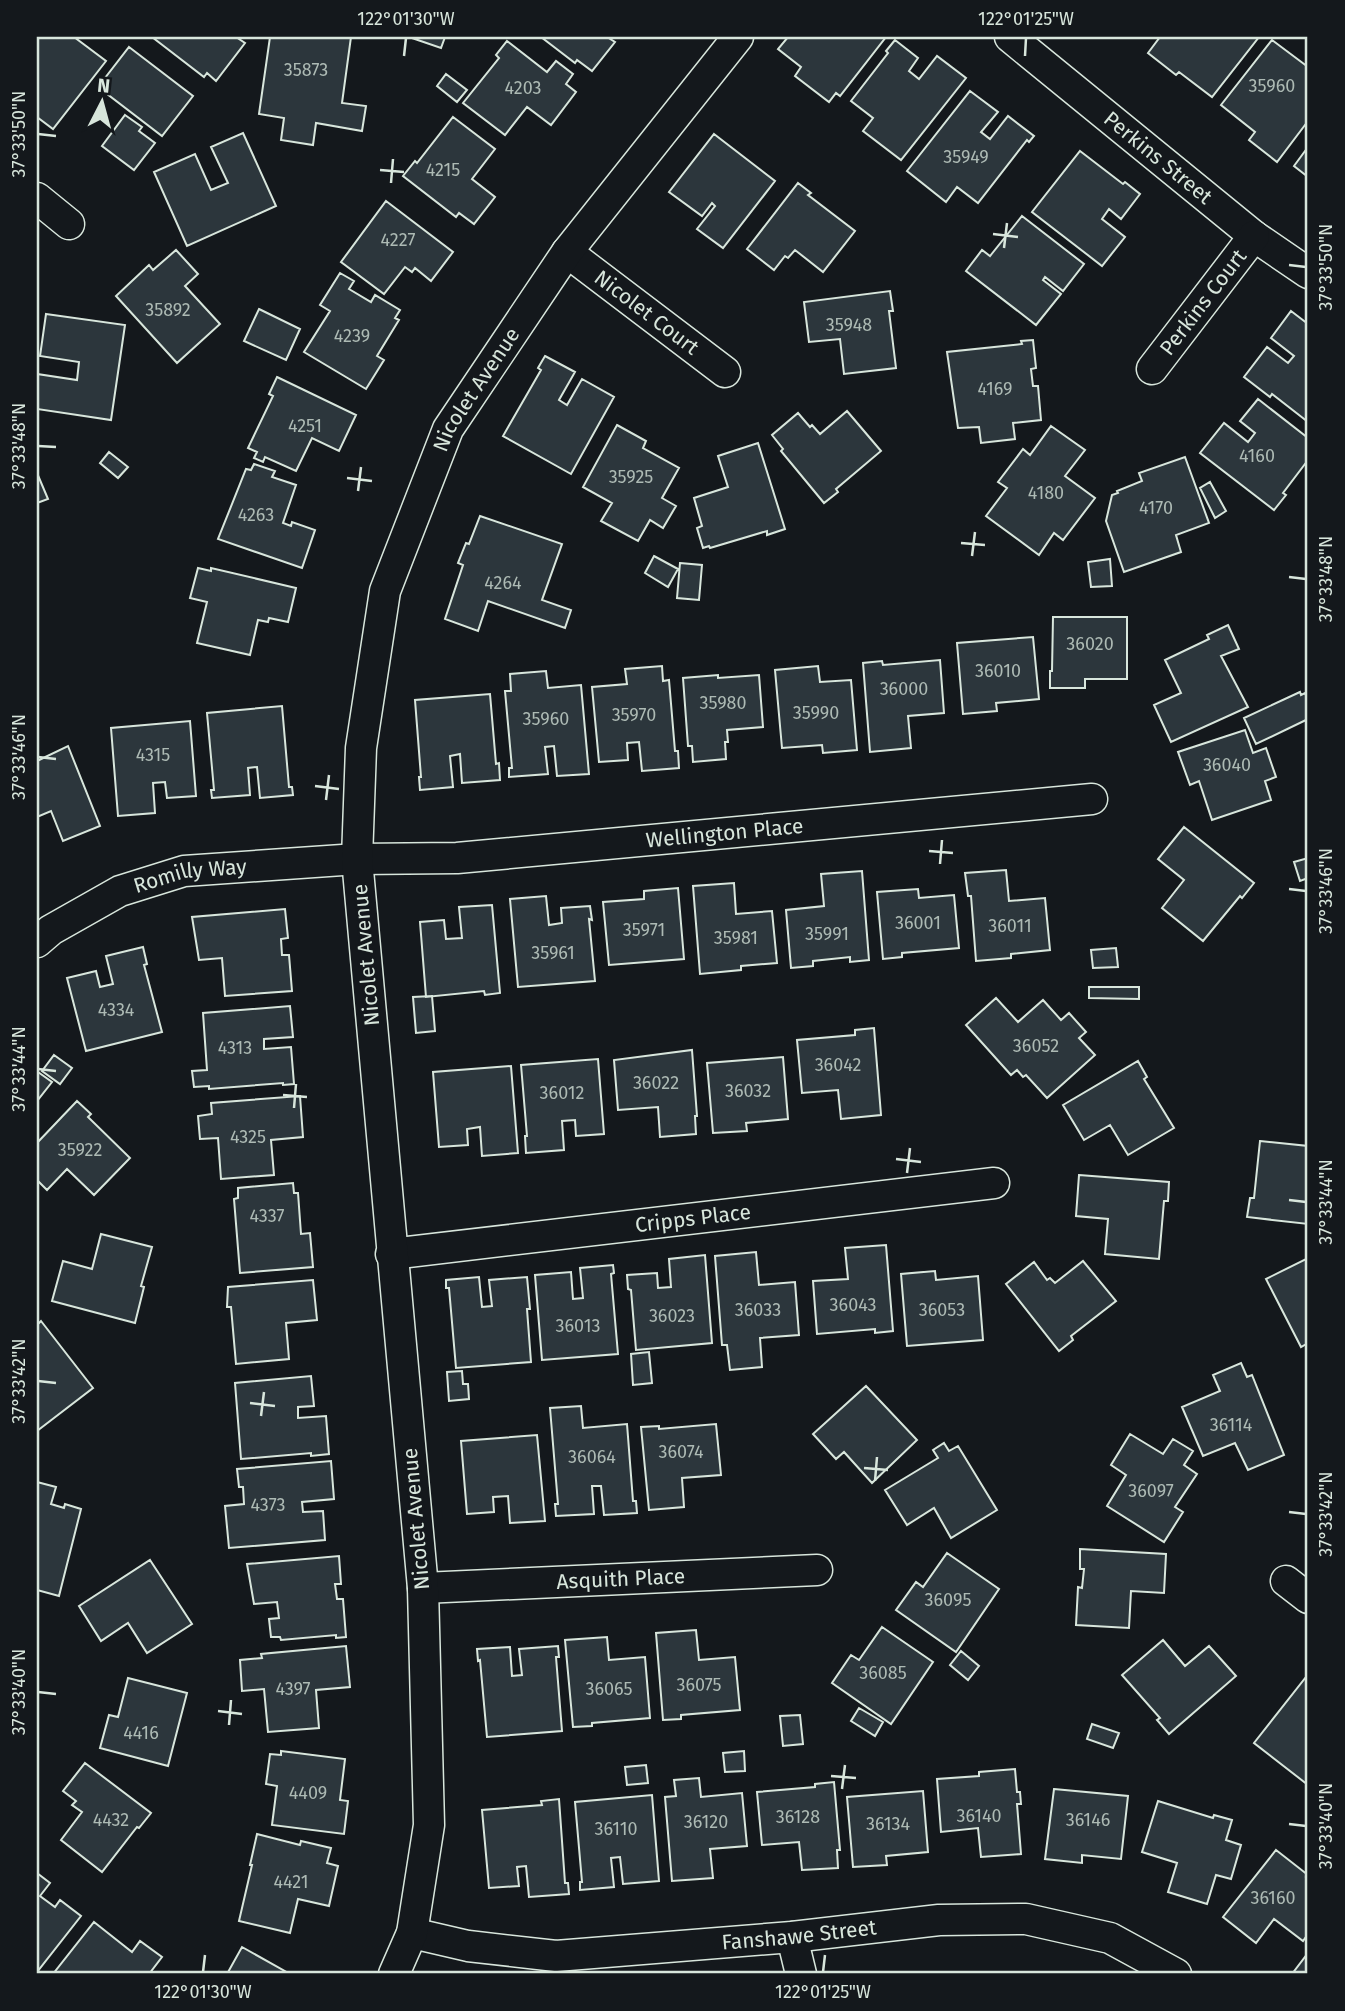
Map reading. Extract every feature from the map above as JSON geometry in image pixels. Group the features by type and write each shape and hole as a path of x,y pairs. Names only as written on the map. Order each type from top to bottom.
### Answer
{"street":[{"name":"Nicolet Avenue","path":"394,1974 412,1933 429,1825 423,1588 357,859 361,748 386,590 448,429 567,252 738,37"},
{"name":"Perkins Street","path":"1010,37 1254,236 1308,273"},
{"path":"37,198 69,224"},
{"name":"Perkins Court","path":"1152,369 1254,236"},
{"name":"Nicolet Court","path":"567,252 725,372"},
{"name":"Wellington Place","path":"357,859 457,858 1092,799"},
{"name":"Romilly Way","path":"37,942 51,930 120,891 184,871 357,859"},
{"name":"Cripps Place","path":"391,1254 994,1183"},
{"name":"Asquith Place","path":"423,1588 817,1570"},
{"name":"Fanshawe Street","path":"412,1933 468,1946 556,1956 792,1937 939,1920 1026,1919 1110,1938 1176,1974"},
{"path":"792,1937 801,1974"}],"building":[{"path":"37,37 74,37 106,61 53,129 37,117"},
{"path":"152,37 236,37 245,43 216,81 207,73 204,77"},
{"path":"270,37 351,37 342,103 366,106 362,131 316,123 313,145 281,140 284,118 259,114"},
{"path":"409,37 445,37 441,48"},
{"path":"541,37 607,37 615,42 592,71 577,60 575,63"},
{"path":"788,37 886,37 840,96 836,93 829,102 795,76 801,67 778,49"},
{"path":"1160,37 1259,37 1212,97 1179,72 1176,75 1148,53"},
{"path":"895,40 918,58 909,71 919,79 937,56 966,78 901,160 863,131 873,118 851,101"},
{"path":"1272,40 1308,67 1308,121 1277,162 1249,140 1255,132 1221,105"},
{"path":"507,41 547,72 556,61 573,74 566,84 576,92 551,125 527,107 505,135 463,103 499,58 496,55"},
{"path":"129,47 193,96 162,136 98,87"},
{"path":"446,74 467,90 457,102 437,86"},
{"path":"970,91 998,112 981,132 990,139 1008,116 1034,136 1029,142 1027,140 978,203 957,187 946,202 907,171"},
{"path":"125,115 142,127 139,131 155,143 134,170 102,146"},
{"path":"453,117 495,149 472,179 495,197 474,224 459,213 456,217 403,176 415,161 417,163"},
{"path":"243,133 276,206 187,246 154,172 195,154 211,190 228,183 211,147"},
{"path":"714,134 775,181 723,248 697,229 715,206 712,203 702,216 669,192"},
{"path":"1308,147 1308,177 1294,166"},
{"path":"1080,151 1140,194 1121,219 1109,209 1102,219 1125,237 1102,266 1032,212"},
{"path":"798,183 811,193 808,195 855,231 823,272 795,250 788,258 785,256 774,270 747,249"},
{"path":"386,201 453,252 431,281 415,268 412,272 405,267 384,294 341,262"},
{"path":"1022,216 1084,264 1063,291 1045,277 1043,280 1061,294 1036,325 966,271 982,250 990,256"},
{"path":"176,250 198,274 185,286 220,324 177,363 116,296 149,265 153,270"},
{"path":"340,273 354,281 349,289 371,302 375,295 400,310 395,318 399,320 377,356 384,360 366,389 304,352 330,311 320,305"},
{"path":"890,291 893,311 889,311 896,368 844,374 840,339 809,342 804,302"},
{"path":"259,309 300,329 286,360 244,341"},
{"path":"1291,311 1308,324 1308,422 1272,394 1270,397 1244,377 1267,347 1288,363 1294,356 1271,338"},
{"path":"46,314 125,325 111,420 37,409 37,374 77,380 79,362 40,356"},
{"path":"1033,340 1036,368 1031,369 1033,386 1038,386 1041,420 1013,423 1015,439 981,443 979,427 958,428 947,352 1022,344 1021,341"},
{"path":"545,356 575,372 559,400 567,405 582,379 614,397 571,474 503,436 541,370 538,368"},
{"path":"277,377 356,415 339,451 312,438 296,471 265,457 263,462 254,458 257,452 248,448 273,396 269,394"},
{"path":"1258,399 1308,438 1308,460 1283,493 1286,495 1274,510 1200,453 1224,423 1248,442 1255,433 1240,421"},
{"path":"847,411 881,451 836,489 838,492 824,503 781,451 783,449 772,435 798,413 820,434"},
{"path":"617,425 646,441 643,448 679,468 662,498 676,506 663,528 650,520 638,541 601,521 612,503 583,487"},
{"path":"1051,426 1085,450 1065,476 1095,498 1063,540 1054,533 1039,555 986,516 1007,488 998,482 1023,449 1030,455"},
{"path":"758,443 785,529 767,535 767,531 703,548 697,528 702,526 694,498 728,487 718,456"},
{"path":"109,452 128,467 118,478 100,463"},
{"path":"1185,457 1209,523 1176,535 1181,552 1124,572 1106,521 1112,495 1142,481 1139,473"},
{"path":"254,464 275,471 272,477 296,485 283,523 291,526 292,522 315,530 302,568 218,539 246,469 251,470"},
{"path":"37,473 48,499 37,503"},
{"path":"1210,482 1226,511 1215,518 1200,488"},
{"path":"480,516 562,544 542,600 571,610 565,628 488,601 478,631 445,619 463,565 458,563"},
{"path":"654,556 678,569 668,587 645,573"},
{"path":"1110,559 1112,586 1091,587 1088,562"},
{"path":"680,563 702,565 699,600 677,598"},
{"path":"198,568 211,571 211,568 296,588 288,622 269,618 268,622 258,620 250,655 197,643 207,602 190,598"},
{"path":"1053,617 1127,617 1127,679 1085,679 1085,688 1050,688"},
{"path":"1228,625 1239,649 1221,656 1248,707 1171,742 1154,705 1181,693 1165,660 1209,639 1207,635"},
{"path":"1033,637 1039,699 996,703 997,711 963,714 957,643"},
{"path":"940,660 944,713 908,716 911,748 870,752 863,663 882,661 883,665"},
{"path":"662,666 663,681 669,680 679,768 642,771 639,742 627,743 628,760 599,762 592,687 627,684 625,669"},
{"path":"818,666 820,682 851,680 857,750 823,753 822,745 782,748 775,670"},
{"path":"546,671 548,688 581,685 589,774 557,776 554,746 545,747 548,774 509,777 509,768 512,768 505,691 511,691 510,674"},
{"path":"718,675 718,678 759,675 763,727 727,730 726,759 693,762 692,746 688,746 683,678"},
{"path":"1300,692 1301,695 1305,693 1308,700 1308,719 1256,744 1244,718"},
{"path":"490,694 496,764 499,763 500,780 462,783 460,754 450,756 453,787 420,790 415,700"},
{"path":"282,706 289,787 292,787 293,795 260,798 257,767 248,768 250,795 212,798 211,790 214,790 207,713"},
{"path":"190,721 196,796 167,798 165,782 153,783 155,813 118,816 111,728"},
{"path":"1245,730 1253,753 1266,748 1276,777 1265,781 1271,800 1212,820 1199,781 1190,785 1178,752"},
{"path":"68,746 100,826 63,841 51,811 37,817 37,761"},
{"path":"1184,827 1254,883 1203,941 1162,908 1184,880 1158,859"},
{"path":"1308,858 1308,878 1300,881 1294,862"},
{"path":"1006,870 1009,901 1045,898 1050,950 1011,954 1011,958 976,961 971,896 968,896 965,873"},
{"path":"862,871 869,960 850,962 850,957 813,961 813,966 791,968 786,910 824,906 821,874"},
{"path":"734,883 736,914 772,911 777,963 741,966 741,970 700,974 693,886"},
{"path":"678,888 684,959 609,965 603,902 644,899 644,891"},
{"path":"918,889 919,898 954,895 959,948 902,953 902,957 883,959 877,892"},
{"path":"546,896 549,925 562,923 561,908 590,906 595,981 518,987 510,899"},
{"path":"492,905 500,993 485,995 484,991 426,997 420,922 444,920 446,939 462,938 459,907"},
{"path":"285,909 288,938 281,939 282,955 289,955 292,991 225,996 222,958 199,960 192,917"},
{"path":"143,947 147,964 144,965 162,1032 86,1051 67,978 96,971 100,987 113,984 106,956"},
{"path":"1116,948 1118,967 1093,968 1091,950"},
{"path":"1089,987 1139,987 1139,999 1089,998"},
{"path":"432,996 435,1031 416,1033 413,997"},
{"path":"996,998 1018,1022 1043,1000 1061,1020 1069,1013 1086,1032 1079,1038 1095,1055 1047,1098 1026,1075 1023,1077 1017,1070 1011,1075 966,1025"},
{"path":"290,1006 293,1037 264,1039 264,1049 291,1047 294,1084 209,1089 209,1086 194,1087 192,1071 207,1070 203,1013"},
{"path":"874,1028 881,1115 841,1119 838,1090 802,1093 797,1040 855,1035 855,1030"},
{"path":"692,1050 696,1134 660,1137 658,1107 618,1110 614,1060"},
{"path":"54,1055 72,1068 60,1084 42,1071"},
{"path":"783,1057 788,1119 746,1123 747,1131 713,1133 707,1063"},
{"path":"598,1059 604,1134 576,1136 575,1120 562,1121 564,1150 526,1153 521,1065"},
{"path":"1138,1061 1147,1077 1144,1079 1174,1128 1128,1155 1110,1125 1084,1140 1063,1105"},
{"path":"511,1066 518,1153 482,1156 480,1127 467,1129 468,1145 439,1147 433,1072"},
{"path":"38,1072 52,1082 37,1101 37,1074"},
{"path":"300,1096 303,1137 271,1140 274,1175 221,1179 218,1138 200,1139 198,1116 212,1114 211,1103"},
{"path":"77,1101 91,1114 88,1117 130,1158 94,1195 67,1169 47,1190 37,1180 37,1143"},
{"path":"1260,1141 1308,1146 1308,1224 1247,1217 1250,1198 1254,1198"},
{"path":"1079,1175 1169,1182 1168,1201 1164,1201 1159,1259 1105,1254 1108,1219 1076,1216"},
{"path":"293,1183 294,1193 298,1193 301,1234 310,1233 313,1267 240,1273 234,1199 238,1198 238,1188"},
{"path":"101,1234 152,1247 141,1286 144,1287 135,1323 52,1301 63,1261 92,1269"},
{"path":"886,1245 893,1331 875,1333 875,1329 817,1334 813,1281 848,1279 845,1248"},
{"path":"756,1252 759,1285 795,1282 799,1335 760,1338 762,1367 730,1370 727,1345 722,1345 715,1256"},
{"path":"705,1255 712,1343 636,1350 631,1290 628,1289 627,1275 657,1273 658,1288 671,1287 669,1259"},
{"path":"1308,1258 1308,1343 1301,1347 1266,1279"},
{"path":"1083,1261 1116,1301 1071,1336 1073,1340 1059,1351 1006,1284 1034,1262 1047,1280 1050,1278 1055,1283"},
{"path":"613,1265 614,1273 611,1274 618,1354 542,1360 535,1275 571,1272 573,1299 583,1298 580,1268"},
{"path":"935,1271 936,1280 978,1276 983,1340 907,1346 901,1274"},
{"path":"479,1277 482,1307 492,1306 489,1280 527,1277 531,1362 456,1368 446,1280"},
{"path":"313,1280 317,1320 286,1323 289,1359 236,1364 231,1307 227,1307 228,1287"},
{"path":"41,1321 93,1388 37,1431 37,1325"},
{"path":"649,1352 652,1383 633,1385 631,1354"},
{"path":"1241,1363 1247,1377 1252,1375 1284,1455 1248,1470 1235,1443 1203,1456 1182,1407 1220,1391 1213,1375"},
{"path":"462,1371 463,1384 468,1384 469,1399 449,1401 447,1372"},
{"path":"311,1376 314,1406 298,1407 298,1418 326,1416 329,1454 241,1459 235,1383"},
{"path":"866,1386 917,1440 872,1483 844,1452 836,1459 813,1434"},
{"path":"581,1406 583,1428 627,1424 633,1501 636,1501 637,1513 604,1515 601,1486 592,1486 594,1514 556,1516 555,1504 558,1504 550,1408"},
{"path":"716,1424 721,1475 682,1478 684,1507 649,1510 641,1427 659,1426 659,1429"},
{"path":"1130,1434 1163,1454 1173,1439 1193,1451 1184,1465 1197,1474 1175,1507 1183,1512 1164,1542 1107,1506 1126,1475 1111,1465"},
{"path":"537,1435 545,1521 510,1523 508,1496 493,1497 494,1512 467,1514 461,1441"},
{"path":"944,1443 949,1451 958,1446 997,1510 951,1538 934,1508 907,1525 885,1490 938,1458 933,1450"},
{"path":"331,1461 334,1499 302,1502 303,1512 323,1511 325,1540 229,1548 225,1506 244,1504 243,1487 239,1487 237,1469"},
{"path":"37,1482 56,1487 51,1504 64,1508 65,1504 81,1509 59,1596 37,1590"},
{"path":"1080,1549 1166,1554 1164,1593 1131,1591 1129,1628 1076,1625 1078,1587 1082,1588 1084,1569 1080,1569"},
{"path":"947,1553 999,1589 956,1652 896,1610 916,1582 923,1587"},
{"path":"339,1556 341,1584 335,1584 337,1599 343,1599 346,1637 336,1638 336,1635 281,1640 280,1637 271,1637 269,1619 279,1618 277,1602 254,1604 247,1564"},
{"path":"150,1560 192,1624 147,1653 128,1623 101,1641 79,1606"},
{"path":"882,1627 933,1662 891,1724 832,1683 851,1655 859,1660"},
{"path":"696,1630 699,1660 735,1657 740,1710 681,1715 681,1719 663,1720 656,1633"},
{"path":"607,1637 609,1660 645,1657 650,1718 573,1727 565,1640"},
{"path":"1163,1640 1185,1666 1209,1646 1236,1676 1169,1734 1157,1720 1160,1718 1122,1675"},
{"path":"346,1646 350,1687 316,1690 319,1728 268,1732 264,1689 242,1691 240,1660 262,1658 261,1654"},
{"path":"558,1646 559,1657 556,1657 562,1731 487,1737 477,1649 510,1647 512,1676 522,1675 519,1649"},
{"path":"961,1651 979,1666 968,1680 950,1665"},
{"path":"1306,1677 1308,1678 1308,1785 1254,1743"},
{"path":"128,1678 187,1693 168,1766 100,1748 109,1715 118,1717"},
{"path":"859,1708 883,1722 875,1736 851,1721"},
{"path":"800,1715 803,1744 783,1746 780,1716"},
{"path":"1092,1724 1119,1733 1113,1748 1087,1739"},
{"path":"281,1751 345,1759 340,1800 348,1801 344,1834 272,1825 277,1786 266,1784 270,1754 281,1755"},
{"path":"744,1751 745,1771 725,1772 723,1753"},
{"path":"85,1763 151,1813 102,1872 61,1840 82,1812 72,1805 76,1801 63,1791"},
{"path":"646,1765 648,1783 627,1785 625,1767"},
{"path":"1015,1769 1021,1804 1017,1804 1021,1854 981,1857 978,1828 941,1832 937,1779 979,1776 979,1772"},
{"path":"699,1778 701,1797 742,1793 747,1846 710,1849 713,1878 672,1881 665,1797 676,1796 674,1780"},
{"path":"834,1782 840,1850 837,1850 838,1868 802,1870 799,1842 762,1845 757,1792 815,1787 815,1784"},
{"path":"1054,1789 1128,1796 1121,1859 1082,1855 1082,1863 1045,1859"},
{"path":"923,1791 928,1852 886,1856 887,1865 853,1867 847,1797"},
{"path":"652,1795 659,1881 623,1884 620,1857 611,1858 614,1887 580,1890 582,1882 575,1802"},
{"path":"559,1799 565,1883 568,1883 569,1894 529,1897 526,1866 517,1867 519,1886 489,1888 482,1810 542,1805 541,1801"},
{"path":"1158,1801 1213,1818 1214,1815 1232,1820 1226,1840 1241,1845 1231,1879 1216,1875 1207,1904 1168,1892 1177,1863 1142,1852"},
{"path":"257,1834 300,1845 301,1841 331,1848 327,1863 338,1866 329,1906 298,1899 290,1933 239,1921"},
{"path":"1276,1850 1308,1875 1308,1934 1303,1941 1274,1919 1256,1943 1223,1917"},
{"path":"37,1873 50,1883 40,1896 55,1907 60,1900 81,1916 37,1972"},
{"path":"94,1922 132,1952 140,1941 162,1957 149,1974 53,1974"},
{"path":"242,1947 290,1974 227,1974"},
{"path":"1308,1953 1308,1974 1292,1974"}]}
